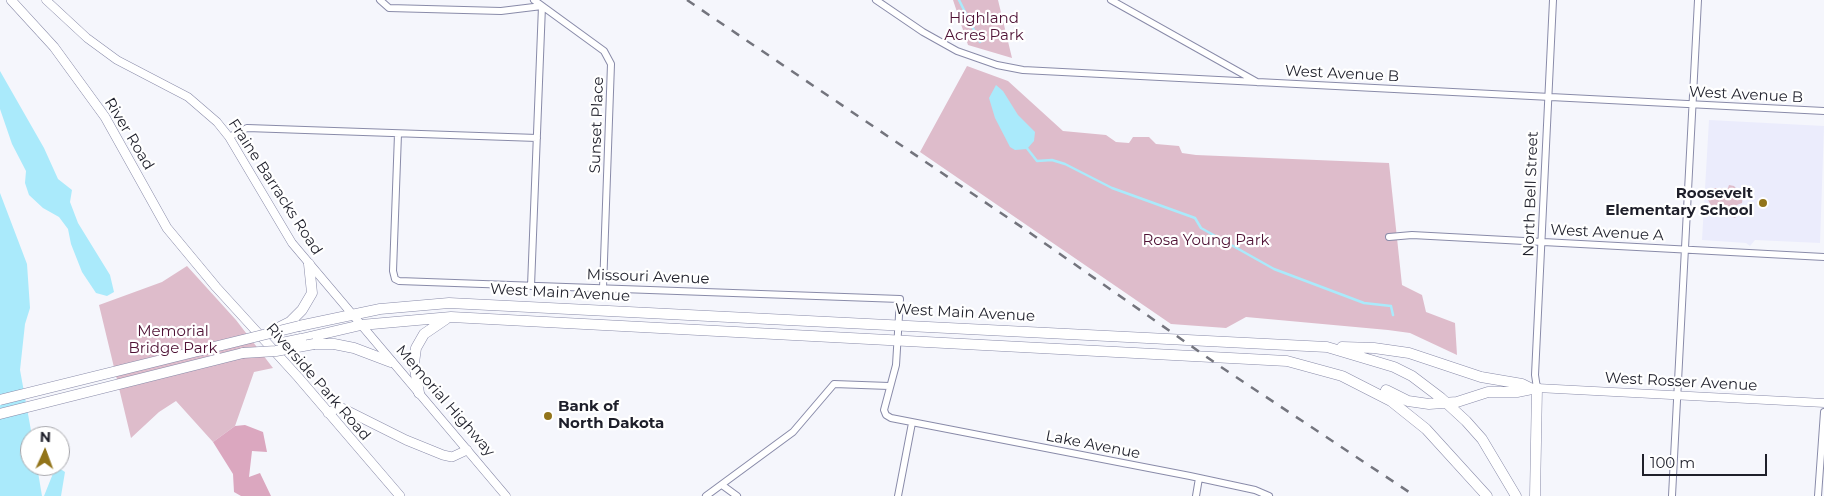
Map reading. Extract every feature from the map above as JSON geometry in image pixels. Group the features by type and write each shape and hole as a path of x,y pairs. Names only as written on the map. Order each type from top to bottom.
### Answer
{"main road":[{"name":"River Road","path":"11,0 49,41 71,70 104,117 167,228 216,287"},
{"path":"269,333 290,322 302,310 312,293 309,264"},
{"name":"Riverside Park Road","path":"216,287 298,376 400,496"},
{"name":"West Main Avenue","path":"351,314 449,303 1327,347 1394,367 1412,376 1447,403 1482,439 1516,496"},
{"path":"0,400 351,314"},
{"path":"419,393 414,363 419,341 434,326 451,316"},
{"name":"West Main Avenue","path":"361,325 451,316 1263,359 1302,364 1358,382 1400,407 1432,434 1487,496"},
{"path":"0,414 361,325"},
{"path":"242,353 314,344 334,344 354,348 391,362"},
{"path":"1327,347 1374,348 1400,351 1481,377 1518,383 1533,388"},
{"path":"1302,364 1342,369 1408,401 1428,404 1447,403 1488,392 1517,392 1533,388"},
{"path":"1533,388 1535,496"},
{"path":"328,412 340,407 406,440 443,455 452,456 467,450"}],"street":[{"name":"Fraine Barracks Road","path":"46,0 87,38 117,60 196,103 229,137 278,222 309,264 351,314"},
{"path":"380,0 385,6 399,8 501,11 542,6 531,286"},
{"name":"Sunset Place","path":"534,0 604,50 611,64 603,288"},
{"name":"West Avenue B","path":"876,0 940,42 970,57 997,65 1030,70 1824,111"},
{"path":"1111,0 1258,82"},
{"name":"North Bell Street","path":"1533,388 1553,0"},
{"path":"1672,496 1694,105 1698,0"},
{"path":"229,137 247,128 537,138"},
{"name":"Missouri Avenue","path":"398,134 393,266 395,279 531,286 900,299 899,325"},
{"name":"West Avenue A","path":"1388,237 1412,236 1824,257"},
{"name":"Memorial Highway","path":"351,314 506,496"},
{"path":"706,496 794,432 834,384 889,386 896,365 899,325"},
{"name":"Lake Avenue","path":"889,386 884,410 886,415 891,418 1199,478 1255,490 1269,496"},
{"name":"West Rosser Avenue","path":"1533,388 1824,403"},
{"path":"1818,496 1824,412"},
{"path":"898,496 912,423"},
{"path":"1196,496 1199,478"},
{"path":"722,485 737,496"}],"shaded area":[{"name":"Roosevelt Elementary School","path":"1709,120 1824,126 1820,243 1755,240 1750,246 1746,243 1702,240"},
{"path":"245,425 263,432 267,452 252,451 249,477 260,473 271,496 241,496 234,492 233,474 213,442 235,426"}],"green space":[{"name":"Highland Acres Park","path":"953,0 998,0 1012,58 968,45"},
{"name":"Rosa Young Park","path":"967,66 1008,81 1063,131 1106,135 1116,142 1129,143 1133,137 1149,137 1156,144 1179,146 1182,153 1196,155 1389,163 1402,285 1422,295 1426,312 1455,323 1457,355 1410,333 1388,330 1246,317 1226,328 1171,324 920,152"},
{"path":"1729,185 1734,186 1743,196 1742,203 1737,205 1739,212 1735,218 1714,211 1707,198 1709,188 1728,188"},
{"name":"Memorial Bridge Park","path":"187,266 236,320 273,368 254,372 235,426 213,442 176,401 159,412 131,438 99,305 162,282"}],"water":[{"path":"0,71 44,148 58,179 72,190 70,202 78,223 110,275 114,292 107,296 96,293 82,272 71,244 68,229 59,217 43,208 29,195 25,183 26,171 12,144 0,109"},
{"path":"996,85 1003,91 1018,115 1035,132 1034,141 1027,149 1015,150 1010,147 995,118 989,98"},
{"path":"0,193 27,264 30,308 25,324 20,370 30,426 20,426 20,476 39,476 42,496 0,496"},
{"path":"52,476 64,476 61,496 44,496"}],"waterway":[{"path":"959,0 980,42"},
{"path":"1026,147 1037,161 1052,160 1065,164 1112,188 1195,218 1201,228 1274,269 1364,303 1391,306 1393,315"}],"railway":[{"path":"687,0 1023,228 1221,367 1415,496"}],"place":[{"name":"Roosevelt Elementary School","path":"1763,203"},
{"name":"Bank of North Dakota","path":"548,416"}]}
